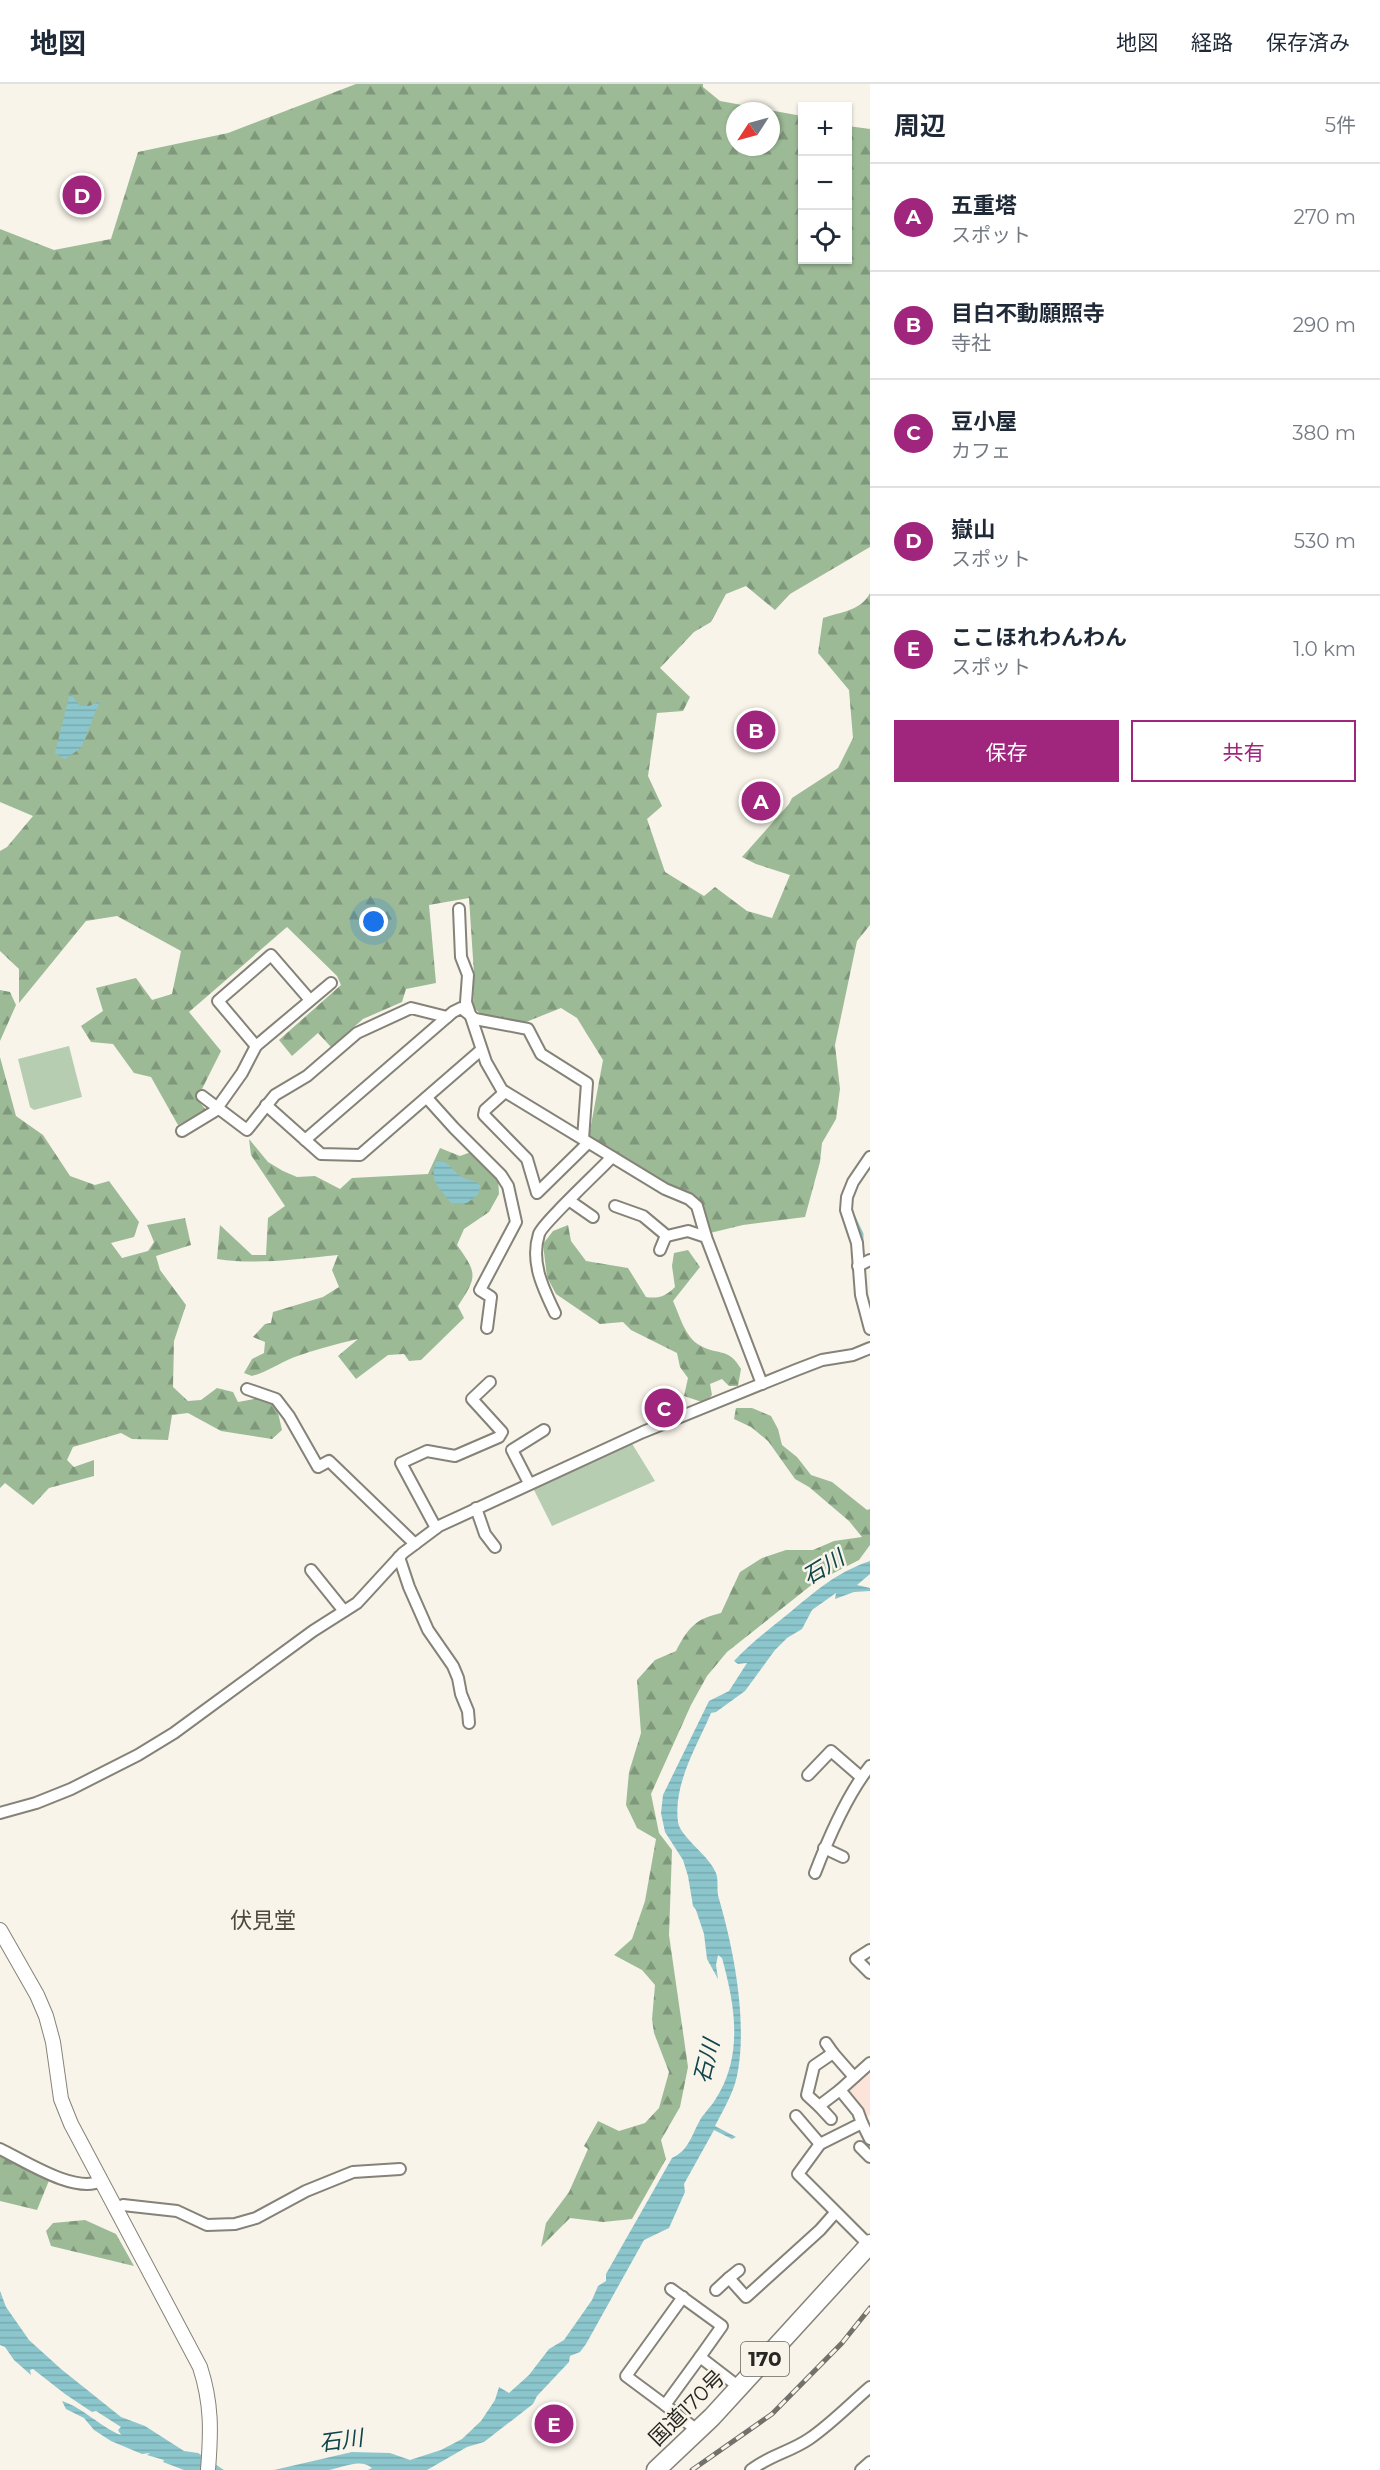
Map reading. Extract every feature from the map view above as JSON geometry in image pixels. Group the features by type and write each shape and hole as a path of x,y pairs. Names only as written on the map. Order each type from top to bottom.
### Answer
{"highway":[{"name":"国道170号","path":"656,2470 698,2431 869,2245"}],"street":[{"path":"459,909 461,957 468,975 466,1002 469,1015 486,1062 505,1092 665,1189 689,1199 697,1206 706,1238 762,1384"},
{"path":"256,1046 218,1001 271,954 310,1000"},
{"path":"182,1131 218,1107 242,1073 256,1046 331,983"},
{"path":"202,1096 247,1130 275,1095 307,1077 357,1033 411,1008 447,1017"},
{"path":"305,1140 447,1017 461,1008 474,1019 528,1029 541,1054 586,1083 585,1141 537,1193 526,1159 484,1115 485,1110 505,1092"},
{"path":"266,1106 321,1154 360,1155 481,1050"},
{"path":"428,1098 501,1175 508,1186 516,1222 480,1290 491,1297 487,1328"},
{"path":"555,1313 536,1267 539,1232 612,1157"},
{"path":"870,1157 853,1182 847,1197 846,1210 857,1243 858,1266 866,1293 870,1329"},
{"path":"570,1201 594,1217"},
{"path":"615,1206 643,1216 667,1236"},
{"path":"660,1250 667,1236 688,1231 706,1238"},
{"path":"858,1266 870,1260"},
{"path":"0,1813 36,1803 71,1789 138,1755 174,1733 313,1630 357,1603 399,1557 436,1528 643,1432 822,1360 853,1355 870,1348"},
{"path":"436,1528 401,1463 427,1451 455,1456 499,1437 501,1432 472,1399 490,1383"},
{"path":"247,1389 276,1399 289,1416 318,1467 329,1461 415,1544"},
{"path":"529,1483 513,1450 544,1430"},
{"path":"476,1509 485,1534 495,1547"},
{"path":"399,1557 412,1597 428,1630 453,1666 458,1678 460,1694 468,1711 469,1723"},
{"path":"311,1570 344,1611"},
{"path":"808,1775 831,1752 870,1788"},
{"path":"815,1873 824,1848 860,1780 870,1766"},
{"path":"824,1848 843,1857"},
{"path":"0,1929 37,1995 46,2016 53,2042 61,2099 71,2124 188,2341 208,2392 211,2413 208,2470"},
{"path":"870,1950 856,1959 870,1973"},
{"path":"826,2043 854,2077"},
{"path":"831,2119 807,2095 814,2067 833,2053"},
{"path":"819,2106 870,2063"},
{"path":"840,2090 858,2112 870,2139"},
{"path":"796,2116 820,2144"},
{"path":"862,2123 820,2144 798,2174 869,2245"},
{"path":"860,2147 870,2157"},
{"path":"0,2149 58,2177 88,2185 101,2181"},
{"path":"116,2209 123,2205 177,2211 207,2225 235,2224 256,2218 306,2191 353,2172 400,2169"},
{"path":"729,2278 746,2297 820,2230 835,2213"},
{"path":"717,2290 738,2270"},
{"path":"664,2405 722,2326 671,2289"},
{"path":"682,2297 626,2376 698,2431"},
{"path":"700,2357 739,2387"},
{"path":"751,2470 769,2457 809,2439 870,2387"},
{"path":"861,2470 870,2462"}],"shaded area":[{"path":"870,2068 870,2114 866,2118 849,2097 848,2088"}],"green space":[{"path":"356,84 703,84 703,87 720,101 726,102 726,156 780,156 780,112 798,115 798,264 852,264 852,127 870,129 870,547 790,594 775,610 746,586 726,594 711,622 694,632 660,668 690,697 683,711 657,713 648,776 662,806 647,819 665,872 704,896 715,887 747,911 772,918 790,875 742,857 792,798 838,768 853,738 849,690 818,653 823,618 856,607 870,593 870,925 857,941 835,1045 840,1089 836,1119 822,1143 820,1162 805,1217 743,1225 710,1233 700,1201 666,1184 589,1136 603,1060 577,1018 561,1008 526,1022 484,1017 473,1007 474,974 469,898 429,905 436,983 406,989 402,1002 363,1019 331,1047 318,1033 292,1056 279,1040 341,985 337,976 287,927 189,1012 221,1051 197,1099 206,1110 178,1125 151,1077 134,1073 113,1044 91,1042 81,1026 103,1011 96,988 136,978 152,1000 172,994 181,951 117,916 86,921 19,1003 19,969 0,951 0,851 7,847 33,816 0,802 0,229 54,250 111,239 138,152 228,133"},
{"path":"0,990 10,992 16,1005 0,1041"},
{"path":"69,1046 82,1097 34,1110 30,1107 18,1059"},
{"path":"0,1057 16,1116 43,1135 70,1176 95,1185 109,1181 139,1222 134,1237 111,1243 122,1258 148,1251 154,1242 147,1225 185,1218 191,1245 156,1256 160,1270 186,1305 174,1341 173,1387 188,1401 201,1400 217,1388 233,1392 238,1402 260,1398 276,1404 282,1430 272,1439 221,1431 188,1413 172,1415 168,1440 132,1439 121,1433 73,1447 67,1460 74,1467 94,1460 94,1476 49,1488 33,1505 5,1483 0,1488"},
{"path":"249,1139 268,1162 283,1171 297,1177 315,1176 340,1189 352,1178 428,1174 440,1148 460,1156 471,1152 498,1178 499,1194 489,1212 464,1229 457,1245 469,1263 473,1276 458,1306 464,1318 421,1360 409,1361 404,1354 388,1355 356,1379 338,1356 358,1339 300,1355 252,1376 244,1373 252,1359 264,1353 265,1342 253,1337 265,1324 271,1323 273,1312 323,1297 339,1287 332,1270 338,1255 262,1261 217,1259 220,1225 252,1255 266,1255 268,1218 285,1206 251,1155"},
{"path":"568,1225 571,1241 586,1261 628,1268 646,1297 662,1296 675,1287 672,1266 674,1253 688,1250 700,1267 673,1301 684,1326 695,1342 728,1355 736,1362 741,1369 738,1386 729,1386 722,1379 710,1384 712,1395 705,1403 684,1396 688,1378 680,1367 677,1353 631,1330 623,1322 600,1324 556,1294 547,1277 543,1244 553,1231"},
{"path":"736,1408 752,1408 771,1416 778,1429 782,1445 797,1457 811,1475 832,1482 867,1510 870,1509 870,1545 859,1560 814,1583 727,1652 707,1676 691,1705 651,1794 659,1833 672,1850 669,1935 688,2067 680,2107 661,2140 666,2159 632,2219 603,2222 570,2218 541,2247 546,2223 569,2192 588,2149 584,2146 598,2121 619,2131 645,2123 659,2108 669,2072 654,2033 652,2019 655,1985 642,1970 614,1955 632,1939 645,1901 656,1839 637,1828 626,1805 629,1772 641,1733 637,1680 655,1660 676,1651 684,1636 698,1622 721,1613 740,1572 762,1558 786,1550 813,1550 834,1541 862,1537 849,1521 809,1487 795,1479 768,1441 751,1427 734,1419"},
{"path":"631,1442 655,1481 552,1526 533,1488"},
{"path":"0,2154 50,2178 37,2210 0,2201"},
{"path":"85,2220 116,2234 134,2266 51,2246 46,2231 53,2223"}],"water":[{"path":"70,693 80,706 89,706 100,701 81,748 65,759 55,753"},
{"path":"437,1160 449,1165 462,1177 480,1185 478,1195 467,1203 451,1203 434,1178 434,1167"},
{"path":"870,1561 870,1574 857,1585 870,1588 870,1591 854,1592 835,1599 836,1593 812,1610 802,1629 787,1638 775,1650 745,1691 716,1712 711,1713 687,1766 679,1794 677,1808 680,1828 716,1873 718,1896 730,1941 738,1987 741,2033 737,2076 715,2126 736,2137 732,2139 714,2130 684,2184 685,2192 669,2228 644,2240 586,2344 580,2352 570,2356 569,2362 537,2396 533,2404 484,2442 467,2447 427,2470 368,2470 372,2468 362,2464 350,2464 327,2470 274,2470 352,2452 390,2453 410,2460 441,2450 462,2439 481,2421 495,2400 499,2387 509,2393 529,2375 549,2349 564,2340 592,2300 598,2286 606,2281 606,2274 672,2158 682,2152 715,2100 730,2066 733,2048 733,2012 722,1958 718,1955 716,1965 718,1979 707,1959 704,1934 693,1906 683,1860 665,1832 661,1813 663,1795 709,1701 729,1691 747,1663 738,1664 734,1661 760,1636 826,1583"},
{"path":"0,2291 6,2307 29,2340 121,2417 145,2426 184,2451 198,2453 224,2470 184,2470 147,2455 150,2453 142,2454 111,2441 94,2430 84,2418 66,2409 62,2401 78,2408 121,2435 118,2430 121,2427 96,2411 92,2412 33,2369 30,2370 31,2375 14,2360 5,2347 0,2345"}],"waterway":[{"path":"854,1217 862,1234 862,1245"}],"railway":[{"path":"692,2470 772,2414 842,2343 870,2308"}],"place":[{"name":"嶽山","path":"82,195"},
{"name":"目白不動願照寺","path":"756,730"},
{"name":"五重塔","path":"761,801"},
{"name":"豆小屋","path":"664,1408"},
{"name":"ここほれわんわん","path":"554,2424"}],"district":[{"name":"伏見堂","path":"263,1920"}],"water label":[{"name":"石川","path":"823,1567"},
{"name":"石川","path":"706,2061"},
{"name":"石川","path":"341,2440"}]}
